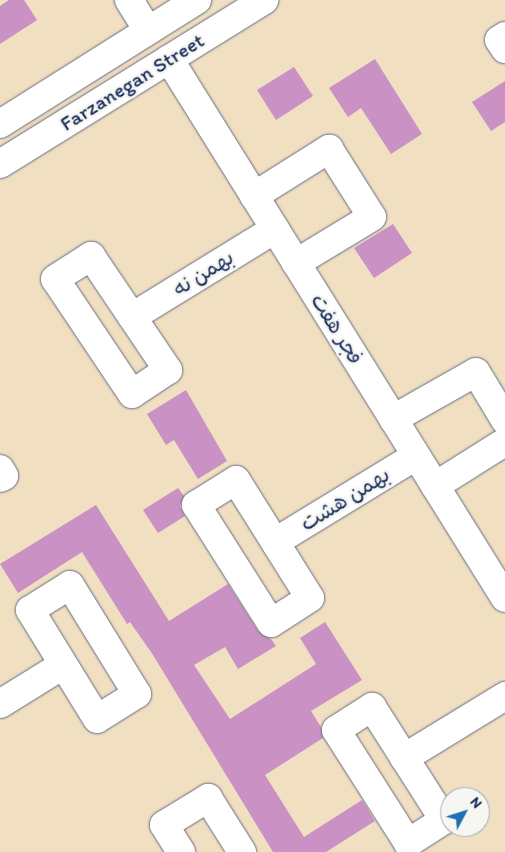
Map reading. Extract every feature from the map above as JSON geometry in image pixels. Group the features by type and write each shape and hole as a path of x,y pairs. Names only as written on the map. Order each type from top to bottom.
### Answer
{"street":[{"path":"129,0 148,31"},
{"name":"Farzanegan Street","path":"0,124 197,0"},
{"name":"Farzanegan Street","path":"0,164 264,0"},
{"path":"505,36 499,40 505,49"},
{"name":"فجر هفت","path":"169,59 505,598"},
{"path":"254,196 329,149 372,217 296,263"},
{"name":"بهمن نه","path":"132,317 275,229"},
{"path":"91,256 132,317 168,370 132,394 55,280 91,256"},
{"path":"393,419 476,372 505,420"},
{"path":"435,486 505,442"},
{"name":"بهمن هشت","path":"275,542 416,456"},
{"path":"0,469 4,476 0,478"},
{"path":"236,480 275,542 310,598 271,623 196,505 236,480"},
{"path":"70,585 137,694 97,719 63,664 30,610 70,585"},
{"path":"0,704 63,664"},
{"path":"404,758 505,696"},
{"path":"372,707 404,758 444,820 408,843 336,730 372,707"},
{"path":"181,852 164,825 208,798 242,852"}],"building":[{"path":"9,0 24,0 37,20 0,44 0,6"},
{"path":"375,59 422,134 391,154 361,108 348,117 329,88"},
{"path":"294,67 313,96 276,120 257,90"},
{"path":"505,81 505,122 491,131 472,102"},
{"path":"393,224 412,253 374,278 354,248"},
{"path":"186,390 227,461 198,479 174,440 166,445 147,414"},
{"path":"178,488 184,496 180,506 185,516 158,533 143,510"},
{"path":"96,505 169,621 228,584 258,631 271,639 276,646 238,669 225,647 194,665 230,719 316,664 300,638 325,622 362,680 311,711 321,727 323,738 265,775 304,837 362,800 375,821 326,852 273,852 153,655 130,622 127,624 82,552 18,593 0,564"}]}
